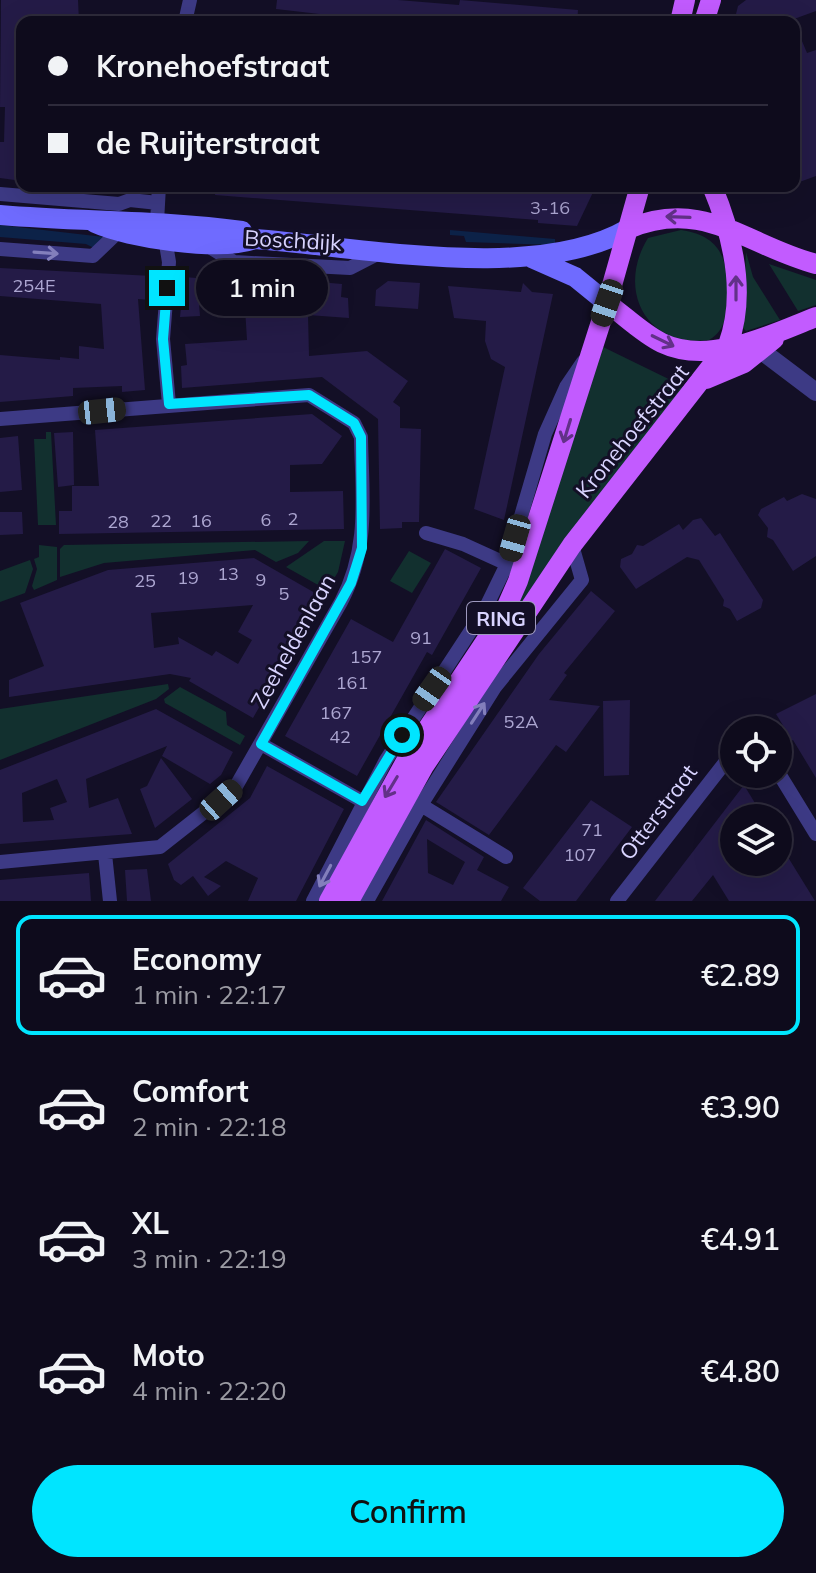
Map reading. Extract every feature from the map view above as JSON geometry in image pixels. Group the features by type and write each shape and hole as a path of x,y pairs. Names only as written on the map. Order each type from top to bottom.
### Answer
{"main road":[{"name":"RING","path":"607,303 638,192"},
{"name":"RING","path":"714,192 729,230 737,290 733,331 728,345"},
{"name":"Boschdijk","path":"0,215 95,223 119,218 160,221 244,231 255,239"},
{"name":"Boschdijk","path":"95,223 117,233 160,221 200,241 244,243 255,239 532,258 601,243 628,229 670,216 704,220 816,264"},
{"name":"Boschdijk","path":"532,258 575,277 661,343 700,351 728,345 755,346"},
{"name":"Kronehoefstraat","path":"329,901 406,761 503,615 531,545 607,303"},
{"path":"706,379 744,363 755,346 787,328 816,317"},
{"name":"Kronehoefstraat","path":"349,901 424,766 572,545 706,379 728,345"}],"street":[{"path":"159,192 160,221 169,262 163,339 169,404"},
{"name":"Boschdijk","path":"0,194 119,204 130,200 160,221"},
{"path":"0,249 93,256 117,233"},
{"name":"Boschdijk","path":"200,241 234,262 350,268 384,250"},
{"path":"755,346 816,392"},
{"name":"Kronehoefstraat","path":"313,901 362,801 477,623 507,564 545,434 566,387 593,347"},
{"name":"Zeeheldenlaan","path":"0,419 309,395 354,423 361,437 362,548 351,583 235,788 160,847 0,862"},
{"path":"426,533 507,564"},
{"path":"367,901 421,805 495,687 582,580 572,545"},
{"path":"261,744 362,801"},
{"name":"Otterstraat","path":"617,901 720,769"},
{"path":"788,788 816,834"},
{"path":"421,805 506,857"},
{"path":"105,854 110,901"}],"green space":[{"path":"681,230 695,233 713,244 726,270 726,315 719,331 709,340 687,340 668,335 643,312 637,295 635,277 648,238"},
{"path":"746,252 753,277 780,320 746,331 743,328"},
{"path":"769,264 816,280 816,305 798,311"},
{"path":"601,346 687,388 518,615 513,612"},
{"path":"46,432 51,432 56,525 38,525 34,439 46,439"},
{"path":"309,541 298,553 276,562 255,550 104,563 60,577 60,549 64,545"},
{"path":"324,541 345,541 338,572 327,590 286,567"},
{"path":"39,545 57,547 57,580 34,590 32,586 37,569 34,559 39,557"},
{"path":"409,551 431,563 412,593 390,581"},
{"path":"30,560 33,569 25,593 0,602 0,571"},
{"path":"168,684 169,689 156,699 0,760 0,709"},
{"path":"180,687 226,712 227,725 245,736 240,745 165,703 164,699"}],"water":[{"path":"0,225 104,237 94,248 86,244 0,237"},
{"path":"450,230 555,239 555,245 466,242 464,236 450,235"}],"building":[{"path":"1,0 78,0 79,16 16,16 16,180 0,178 0,142 4,142 5,107 0,107"},
{"path":"277,0 398,0 459,5 460,0 578,10 578,16 337,16 276,9"},
{"path":"746,0 816,0 816,11 800,17 736,16 738,6"},
{"path":"800,36 807,53 816,50 816,176 800,182"},
{"path":"215,192 593,192 577,226 538,223 538,220 215,195"},
{"path":"0,268 152,276 150,300 138,299 145,390 122,392 122,386 73,388 73,396 0,402 0,355 79,359 79,346 104,349 101,304 0,296"},
{"path":"248,276 342,284 341,297 348,298 349,318 308,315 309,356 367,351 408,381 393,402 400,407 400,428 421,429 419,522 402,522 402,528 380,529 378,419 322,377 182,388 181,366 187,365 185,344 247,340 245,308 199,304 200,316 180,317 184,277 247,282"},
{"path":"388,281 420,283 418,309 375,306 376,290"},
{"path":"523,283 532,292 553,294 504,520 474,509 505,367 491,359 485,341 486,321 454,318 448,286 521,292"},
{"path":"312,414 342,436 322,464 290,465 290,492 343,491 344,529 59,534 59,511 72,511 72,486 99,486 95,430"},
{"path":"73,432 74,485 58,487 54,433"},
{"path":"18,436 22,490 0,492 0,438"},
{"path":"802,494 816,499 816,556 793,571 773,540 767,537 768,528 758,515 761,509 784,497 787,501"},
{"path":"0,512 22,512 23,534 0,535"},
{"path":"701,518 715,536 720,533 763,600 761,608 737,621 730,609 723,606 724,600 699,560 687,557 636,589 620,567 621,559 632,554 637,545 643,546 679,524 683,530 693,520"},
{"path":"445,549 481,568 432,655 427,652 357,776 285,736 351,619 393,642"},
{"path":"254,558 322,597 253,718 189,681 191,678 170,674 9,697 9,680 44,666 20,603 108,570","holes":["253,605 238,632 252,640 238,664 216,651 212,656 178,637 179,644 154,648 151,613"]},
{"path":"591,591 615,611 564,673 567,675 549,700 600,706 566,752 556,745 489,835 436,802 539,654"},
{"path":"816,694 816,778 792,741 792,716 776,714"},
{"path":"630,700 629,775 604,776 603,701"},
{"path":"156,709 233,752 221,775 210,784 162,756 167,746 86,779 89,808 118,798 132,834 0,844 0,770","holes":["57,779 67,802 50,808 54,820 23,822 22,793"]},
{"path":"161,758 192,799 155,828 140,789 147,786"},
{"path":"267,766 344,809 296,901 248,901 258,878 226,861 204,877 221,886 208,896 193,876 181,885 174,880 168,864 250,798"},
{"path":"742,788 746,788 756,804 729,804"},
{"path":"591,800 632,827 576,901 540,901 523,888"},
{"path":"720,816 720,876 792,876 792,864 815,901 729,901 713,875 692,901 655,901"},
{"path":"426,820 484,857 477,870 509,887 501,901 382,901","holes":["427,839 465,862 453,885 428,873"]},
{"path":"147,869 151,901 127,901 125,870"},
{"path":"89,873 91,901 0,901 0,880"}],"route":[{"path":"167,288 163,339 169,404 309,395 323,400 354,423 361,437 363,535 351,583 261,744 362,801 402,735"}]}
